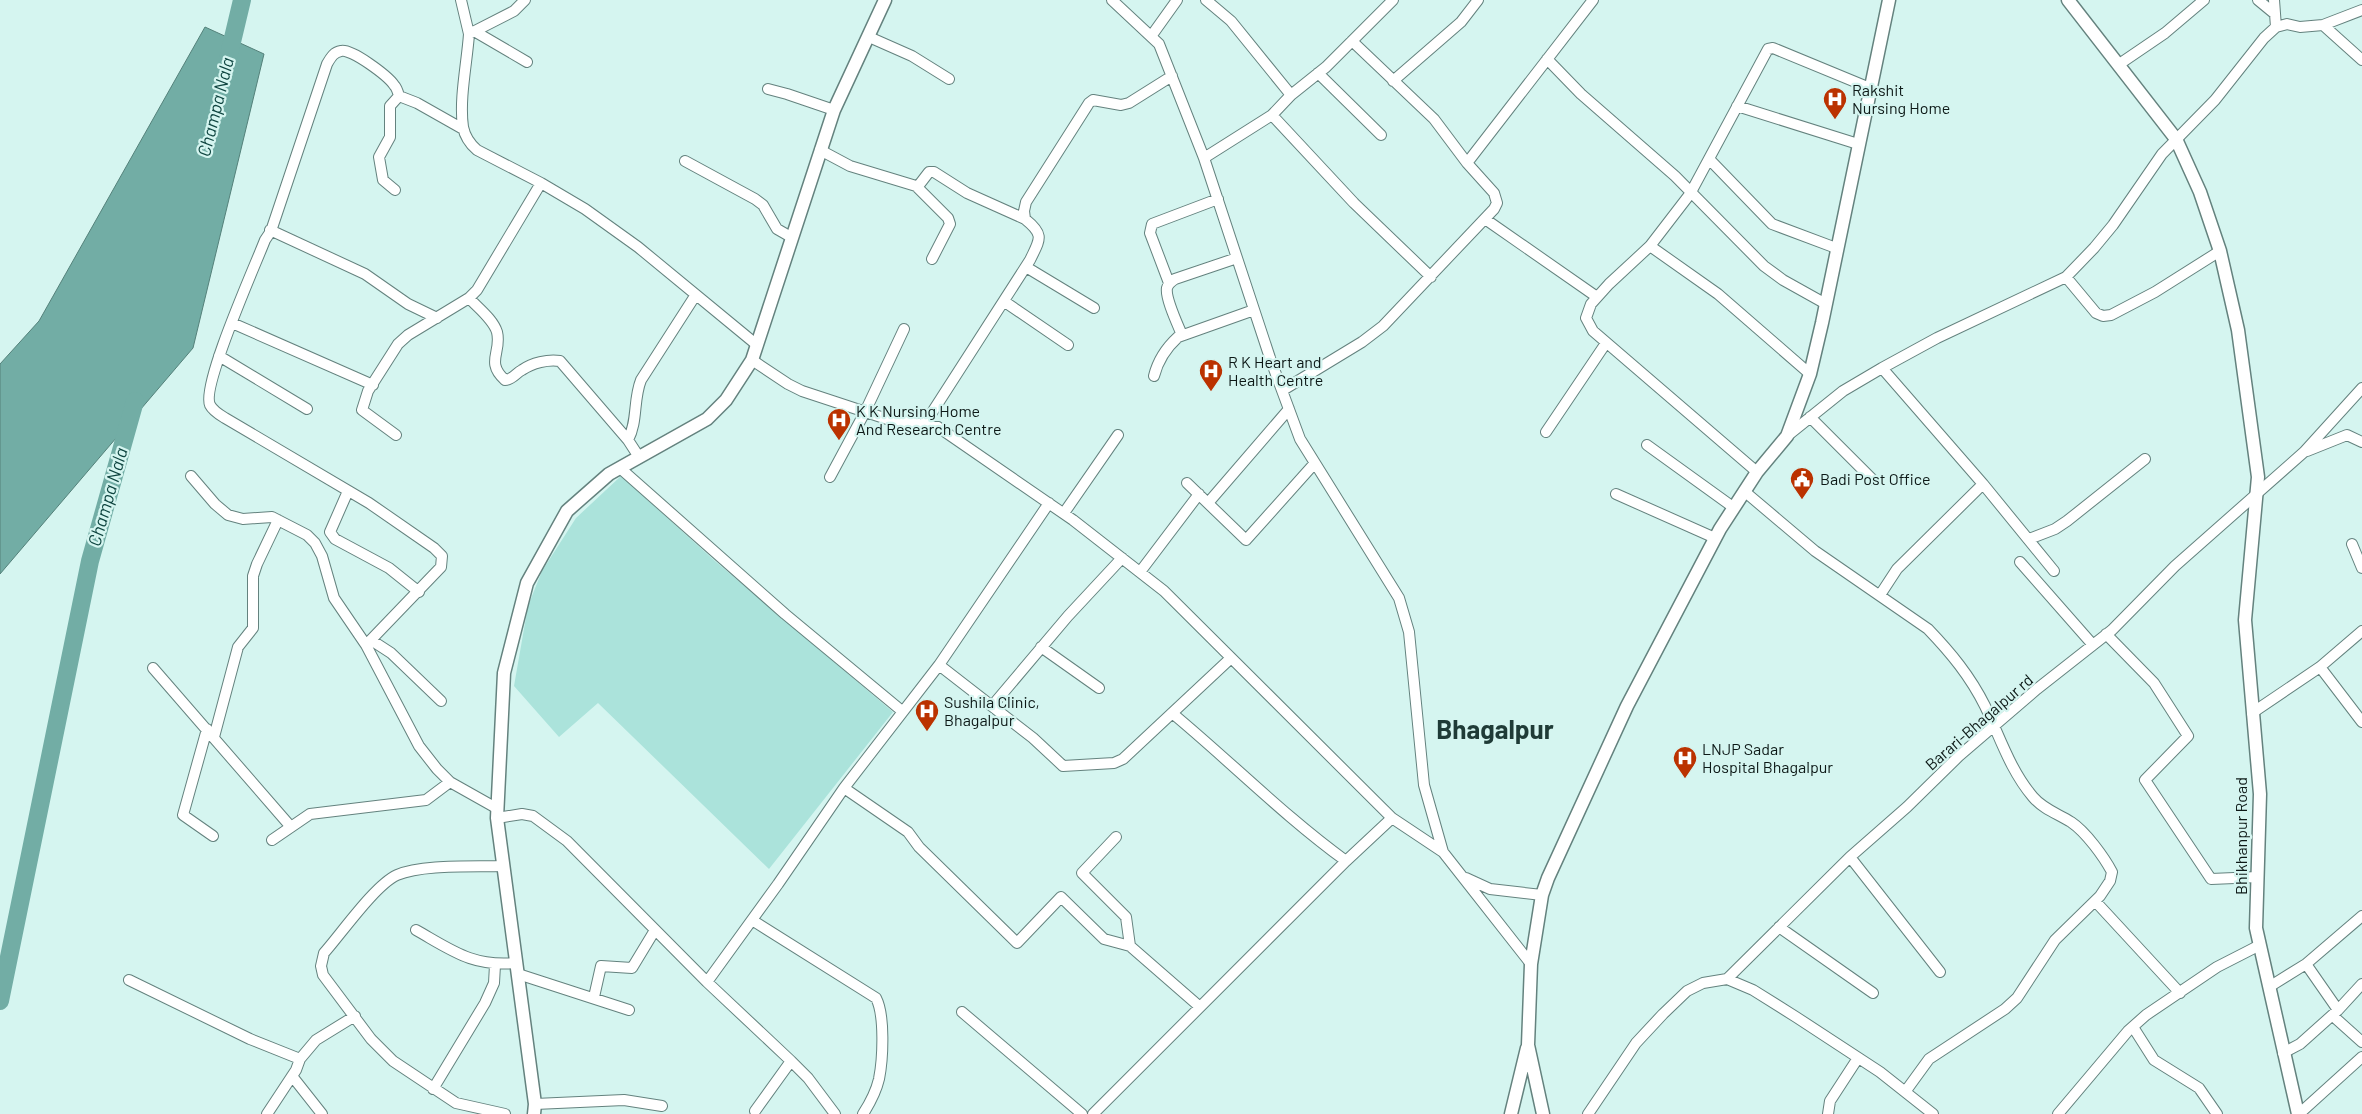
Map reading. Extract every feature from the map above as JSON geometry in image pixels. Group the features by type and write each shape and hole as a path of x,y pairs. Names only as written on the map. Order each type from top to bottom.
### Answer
{"main road":[{"path":"534,1109 498,813 504,673 527,583 567,511 609,474 707,419 726,400 752,360 834,110 885,0"},
{"path":"1511,1114 1528,1045 1531,964 1542,895 1548,878 1626,706 1733,507 1787,436 1810,374 1889,0"},
{"name":"Bhikhanpur Road","path":"2068,0 2176,139 2200,192 2220,251 2238,330 2258,478 2245,620 2260,794 2256,928 2283,1053 2299,1114"},
{"path":"1528,1045 1543,1114"}],"street":[{"path":"461,0 471,33 462,111 463,129 469,143 477,150 541,183 585,210 638,247 695,296 757,345"},
{"path":"471,33 514,11 525,0"},
{"path":"1112,0 1152,35 1159,44 1204,158 1254,310 1300,439 1314,464 1378,562 1399,598 1406,616 1424,785 1443,852 1458,874 1531,964"},
{"path":"1152,35 1177,0"},
{"path":"1206,0 1231,21 1290,95"},
{"path":"1204,158 1272,115 1290,95 1318,73 1393,0"},
{"path":"1393,81 1461,22 1478,0"},
{"path":"1467,163 1593,0"},
{"path":"2118,65 2165,33 2204,0"},
{"path":"2258,0 2275,14"},
{"path":"2274,0 2276,27"},
{"path":"1787,436 1844,391 1882,368 1937,338 2066,277 2113,225 2153,165 2215,100 2264,38 2276,27 2287,24 2300,27 2323,25 2362,10"},
{"path":"2323,25 2362,60"},
{"path":"471,33 527,62"},
{"path":"869,37 912,56 949,79"},
{"path":"1283,390 1376,332 1399,311 1494,209 1496,198 1434,119 1352,41"},
{"path":"1758,472 1593,331 1586,318 1587,312 1597,297 1650,246 1690,194 1710,160 1765,52 1773,48 1870,88"},
{"path":"369,643 419,592 441,566 442,556 434,548 369,503 214,410 210,406 209,399 219,356 270,230 332,54 342,50 352,52 391,82 399,96 417,103 463,129"},
{"path":"1547,59 1582,94 1674,176 1690,194 1772,273 1826,304"},
{"path":"1318,73 1381,135"},
{"path":"1025,219 1026,202 1089,102 1093,100 1121,105 1129,103 1172,76"},
{"path":"768,89 834,110"},
{"path":"395,190 383,180 379,157 390,137 390,106 399,96"},
{"path":"1738,106 1858,144"},
{"path":"1272,115 1354,203 1431,277"},
{"path":"820,150 850,166 916,186 948,218 950,224 932,259"},
{"path":"1710,160 1772,224 1836,248"},
{"path":"686,161 759,202 768,211 777,229 791,237"},
{"path":"916,186 919,185 929,172 934,172 967,193 1025,219 1039,233 1039,241 1026,267 924,425"},
{"path":"396,435 362,410 372,384 398,344 408,335 469,298 483,280 541,183"},
{"path":"1169,283 1150,233 1152,224 1218,199"},
{"path":"1485,219 1597,297"},
{"path":"270,230 365,274 408,304 437,318"},
{"path":"1650,246 1718,294 1810,374"},
{"path":"2066,277 2096,313 2103,316 2111,315 2155,292 2220,251"},
{"path":"1182,335 1168,297 1167,289 1169,283 1175,279 1237,258"},
{"path":"1026,267 1094,308"},
{"path":"628,440 634,428 636,393 641,380 695,296"},
{"path":"469,298 494,325 498,345 493,359 500,376 505,380 509,380 529,365 554,360 560,361 628,440 638,457"},
{"path":"1005,302 1068,345"},
{"path":"1154,376 1157,364 1169,345 1182,335 1254,310"},
{"path":"232,323 372,384"},
{"path":"830,477 865,412 904,329"},
{"path":"1546,432 1606,343"},
{"path":"219,356 307,409"},
{"path":"752,360 788,384 865,412 938,427 1064,514 1164,591 1392,818 1443,852"},
{"path":"1882,368 1983,484 2054,571"},
{"name":"Barari-Bhagalpur rd","path":"1727,979 1850,857 1907,807 1959,756 1994,728 2037,689 2106,634 2175,566 2304,452 2362,388"},
{"path":"1208,503 1289,409"},
{"path":"1810,417 1874,480"},
{"path":"1064,514 1118,434"},
{"path":"2304,452 2347,435 2362,442"},
{"path":"1647,445 1733,507"},
{"path":"2029,539 2055,529 2067,521 2145,459"},
{"path":"1188,483 1246,540 1314,464"},
{"path":"620,468 785,614 902,711"},
{"path":"191,476 215,504 228,514 243,519 258,516 278,520 307,535 316,543 322,556 334,598 369,643 419,746 437,769 450,782 498,813 532,816 567,841 707,982 808,1078 835,1114"},
{"path":"1880,595 1898,569 1983,484"},
{"path":"348,491 330,532 335,539 388,568 419,592"},
{"path":"1744,491 1815,550 1928,629 1954,657 1972,683 2018,776 2034,798 2046,808 2073,823 2108,864 2112,872 2110,881 2095,901 2055,940 2017,998 1929,1059 1905,1092"},
{"path":"1140,572 1199,494"},
{"path":"1616,494 1715,538"},
{"path":"707,982 844,788 939,665 1048,503"},
{"path":"213,836 182,814 238,647 253,628 253,586 257,564 278,520"},
{"path":"2352,544 2362,568"},
{"path":"992,706 1041,647 1122,558"},
{"path":"2020,562 2093,645"},
{"path":"2252,713 2320,667 2362,631"},
{"path":"2106,634 2154,683 2188,736 2145,780 2211,879 2258,877"},
{"path":"369,643 392,653 442,701"},
{"path":"1041,647 1098,688"},
{"path":"939,665 1032,738 1063,766 1114,763 1123,760 1231,658"},
{"path":"2320,667 2362,722"},
{"path":"153,668 291,827"},
{"path":"1172,713 1316,839 1346,861"},
{"path":"272,840 310,814 321,811 426,800 450,782"},
{"path":"844,788 908,832 919,846 1017,943 1061,897 1104,939 1130,946 1200,1007"},
{"path":"1093,1114 1346,861 1392,818"},
{"path":"1116,837 1082,873 1126,917 1130,946"},
{"path":"1850,857 1940,972"},
{"path":"503,866 411,870 395,876 380,887 324,954 321,966 323,975 371,1039 393,1061 456,1103 505,1114"},
{"path":"1458,874 1490,889 1542,895"},
{"path":"2095,901 2180,993"},
{"path":"2269,987 2306,964 2362,916"},
{"path":"752,920 876,998 882,1012 879,1078 874,1096 863,1114"},
{"path":"1779,927 1873,992"},
{"path":"416,930 462,956 494,965 517,968 629,1010"},
{"path":"594,997 601,966 632,968 655,930"},
{"path":"2058,1114 2133,1026 2217,967 2260,945"},
{"path":"2306,964 2336,1013 2362,1042"},
{"path":"433,1089 485,1003 494,983 494,965"},
{"path":"1588,1114 1636,1043 1687,991 1703,983 1727,979 1753,990 1858,1058 1933,1114"},
{"path":"129,980 250,1039 300,1059"},
{"path":"2283,1053 2300,1044 2336,1013 2362,984"},
{"path":"962,1012 1082,1114"},
{"path":"267,1114 292,1076 300,1059 316,1040 355,1016"},
{"path":"2133,1026 2154,1060 2199,1088 2217,1114"},
{"path":"2299,1114 2362,1057"},
{"path":"1828,1114 1830,1102 1858,1058"},
{"path":"755,1111 791,1061"},
{"path":"292,1076 322,1114"},
{"path":"534,1109 624,1100 662,1106"}],"shaded area":[{"path":"621,476 715,561 893,712 769,869 598,703 559,737 514,686 528,606 542,571 576,518"}],"water":[{"path":"205,27 264,54 193,348 0,574 0,364 39,321"}],"waterway":[{"name":"Champa Nala","path":"227,63 242,0"},
{"name":"Champa Nala","path":"0,1001 90,561 135,401"}],"place":[{"name":"Rakshit Nursing Home","path":"1835,120"},
{"name":"R K Heart and Health Centre","path":"1211,392"},
{"name":"K K Nursing Home And Research Centre","path":"839,441"},
{"name":"Badi Post Office","path":"1802,500"},
{"name":"Sushila Clinic, Bhagalpur","path":"927,732"},
{"name":"LNJP Sadar Hospital Bhagalpur","path":"1685,779"}],"district":[{"name":"Bhagalpur","path":"1495,730"}]}
